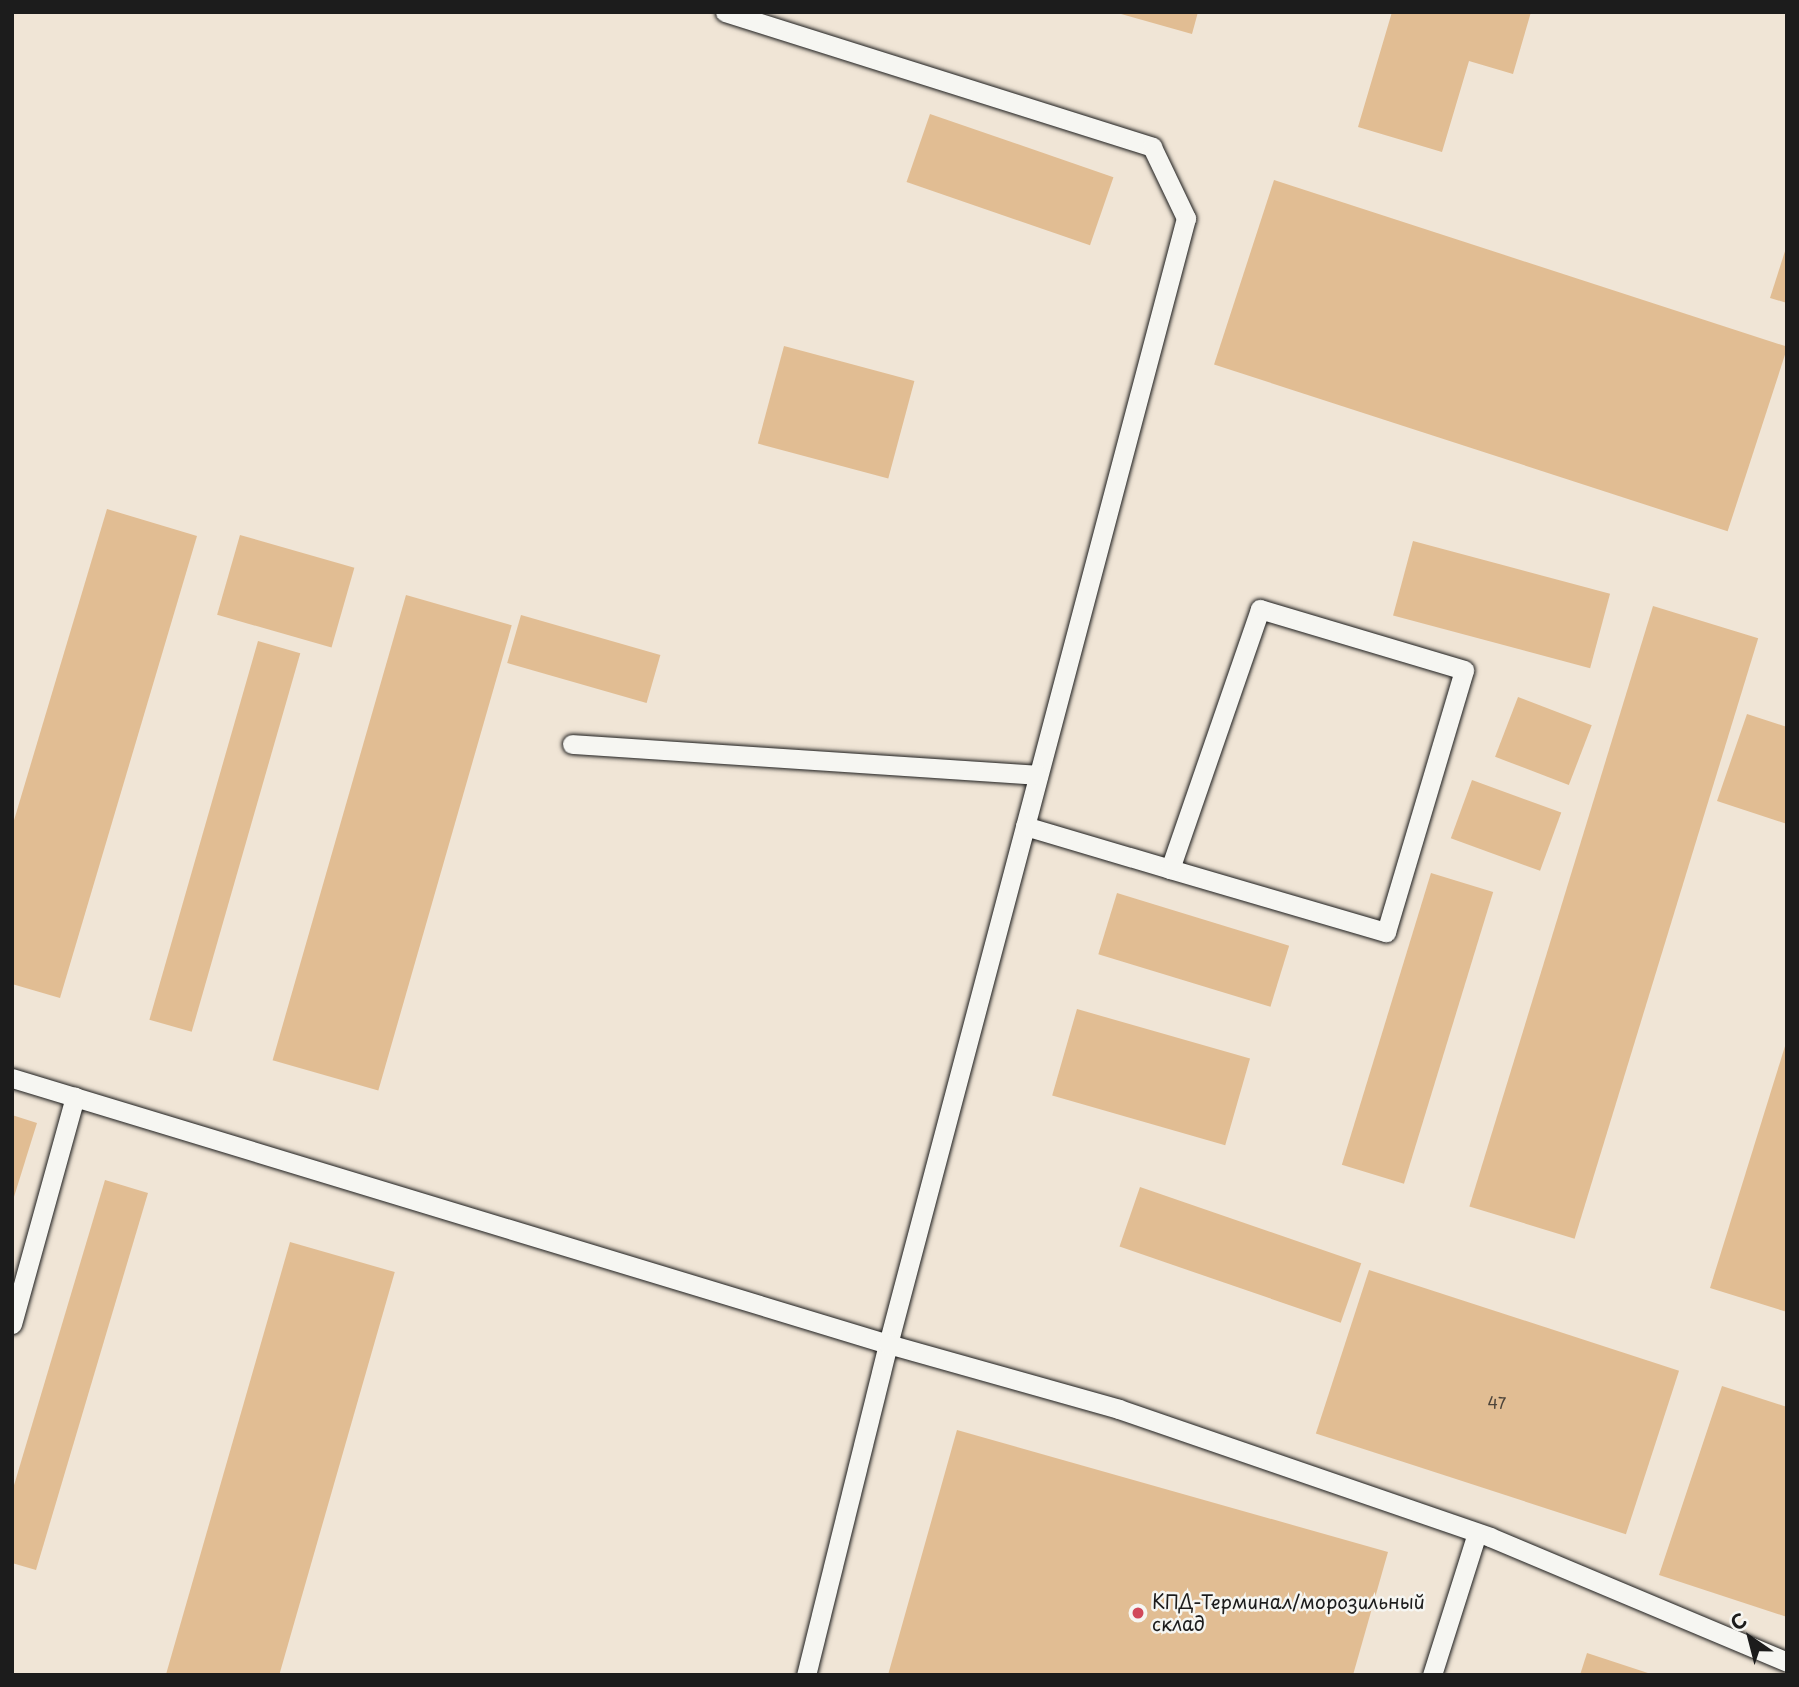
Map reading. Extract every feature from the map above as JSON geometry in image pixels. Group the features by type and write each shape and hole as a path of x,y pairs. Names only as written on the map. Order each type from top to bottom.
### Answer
{"lane":[{"path":"725,12 1152,147 1186,218 888,1344 806,1675"},
{"path":"1025,826 1170,869 1386,932 1464,670 1260,609 1170,869"},
{"path":"572,744 1038,775"},
{"path":"12,1078 888,1344 1119,1409 1477,1533 1787,1661"},
{"path":"12,1324 75,1097"},
{"path":"1432,1675 1477,1533"}],"shaded area":[{"path":"12,12 1787,12 1787,1675 12,1675"}],"building":[{"path":"1114,12 1198,12 1192,34"},
{"path":"1392,12 1531,12 1513,74 1469,61 1442,152 1358,127"},
{"path":"930,114 1113,177 1090,245 907,182"},
{"path":"1274,180 1787,347 1728,531 1214,365"},
{"path":"1787,248 1787,303 1770,298"},
{"path":"784,346 914,381 888,478 758,444"},
{"path":"107,509 197,536 60,998 12,984 12,827"},
{"path":"240,535 354,568 332,648 217,615"},
{"path":"1413,541 1610,594 1590,668 1393,615"},
{"path":"406,595 512,625 378,1091 273,1060"},
{"path":"1653,606 1758,638 1575,1239 1469,1207"},
{"path":"521,615 660,655 647,703 507,663"},
{"path":"258,641 300,653 192,1032 149,1020"},
{"path":"1518,697 1592,725 1569,785 1495,757"},
{"path":"1747,714 1787,727 1787,824 1717,801"},
{"path":"1472,780 1561,812 1540,871 1451,838"},
{"path":"1431,873 1493,892 1404,1184 1342,1165"},
{"path":"1117,893 1289,946 1270,1007 1098,954"},
{"path":"1077,1009 1250,1059 1225,1145 1052,1096"},
{"path":"1787,1043 1787,1312 1710,1288"},
{"path":"12,1115 37,1123 13,1200 12,1200"},
{"path":"105,1180 148,1193 36,1570 12,1563 12,1492"},
{"path":"1140,1187 1361,1263 1341,1323 1119,1247"},
{"path":"290,1242 395,1272 279,1675 166,1675"},
{"path":"1369,1270 1679,1371 1626,1534 1316,1434"},
{"path":"1722,1386 1787,1407 1787,1617 1659,1575"},
{"name":"КПД-Терминал/морозильный склад","path":"957,1430 1388,1552 1353,1675 888,1675"},
{"path":"1587,1653 1651,1674 1651,1675 1580,1675"}],"place":[{"name":"КПД-Терминал/морозильный склад","path":"1138,1613"}]}
